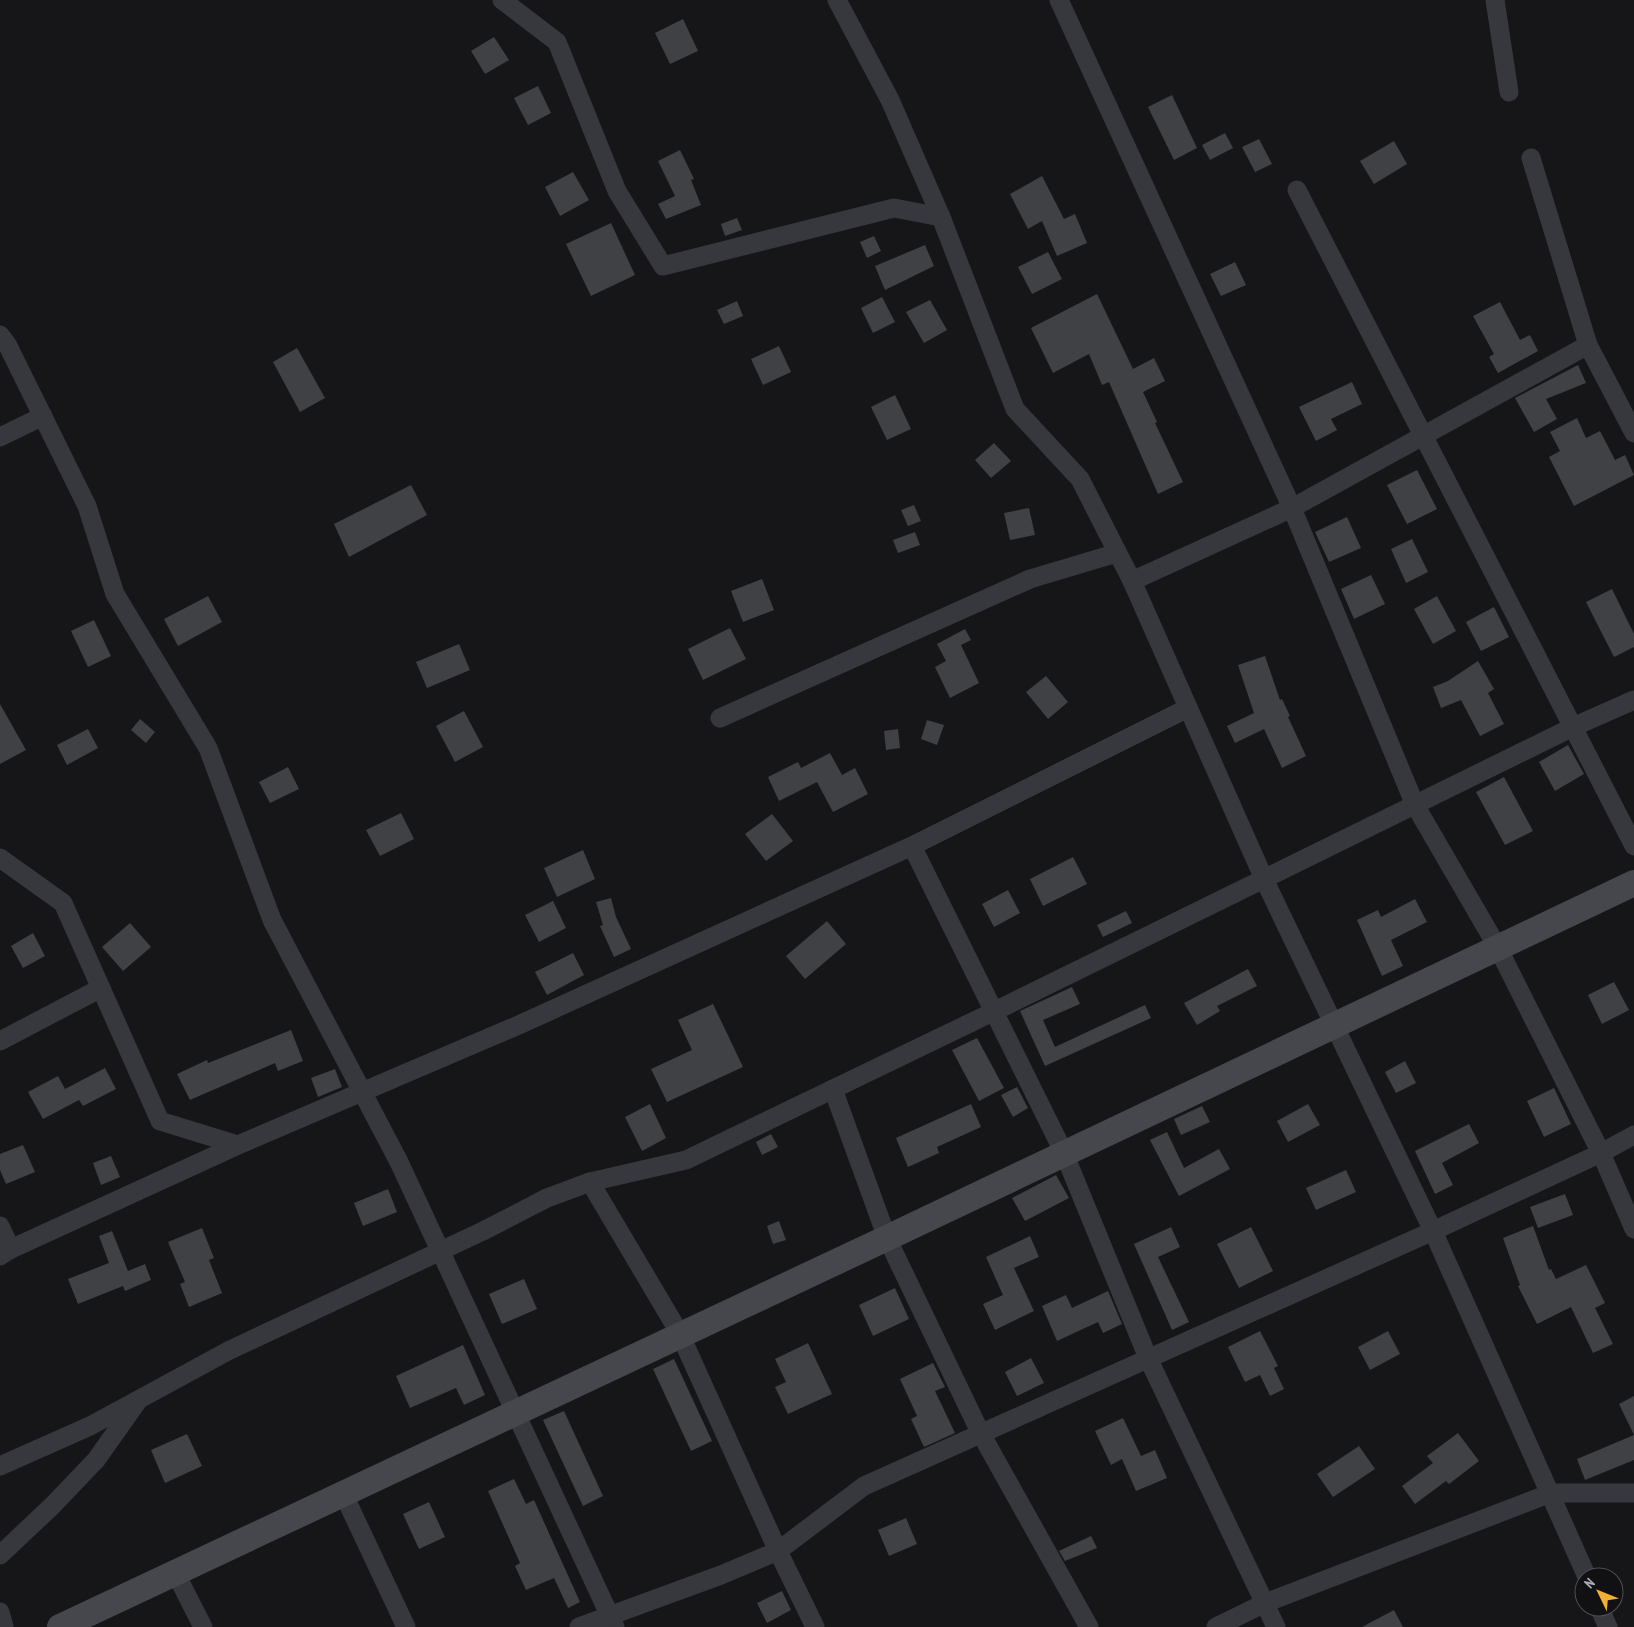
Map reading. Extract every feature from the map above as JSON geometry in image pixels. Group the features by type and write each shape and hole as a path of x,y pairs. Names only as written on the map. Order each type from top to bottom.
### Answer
{"street":[{"path":"502,0 558,42 617,191 663,266 894,208 941,217"},
{"path":"837,0 890,100 941,217 1015,409 1080,479 1132,581 1264,879 1432,1231 1583,1567"},
{"path":"1059,0 1292,508 1415,805 1498,948 1601,1153 1634,1229"},
{"path":"1495,0 1509,92"},
{"path":"1531,158 1588,345 1634,433"},
{"path":"1297,190 1422,437 1634,846"},
{"path":"0,335 8,344 87,506 115,594 208,748 272,920 399,1162 613,1621"},
{"path":"1132,581 1292,508 1588,345"},
{"path":"0,437 43,416"},
{"path":"720,718 1030,579 1117,553"},
{"path":"0,1466 90,1426 228,1351 547,1198 590,1182 686,1160 995,1011 1573,727 1634,700"},
{"path":"0,1226 5,1253 238,1145 521,1024 912,846 1188,708"},
{"path":"912,846 1064,1153 1148,1358 1276,1627"},
{"path":"0,858 64,903 160,1121 238,1145"},
{"path":"60,1627 887,1238 1634,883"},
{"path":"0,1041 101,988"},
{"path":"833,1090 887,1238 980,1432 1089,1627"},
{"path":"579,1627 613,1621 778,1551 864,1486 980,1432 1432,1231 1601,1153 1634,1135"},
{"path":"590,1182 680,1334 778,1551 815,1627"},
{"path":"0,1555 52,1506 96,1460 139,1398"},
{"path":"343,1493 406,1627"},
{"path":"1216,1627 1265,1603 1551,1493 1634,1493"},
{"path":"175,1572 202,1627"},
{"path":"0,1612 4,1627"}],"building":[{"path":"683,19 698,51 670,64 655,33"},
{"path":"494,37 509,60 485,74 471,51"},
{"path":"538,86 551,113 528,125 514,98"},
{"path":"1172,95 1197,148 1174,160 1148,107"},
{"path":"1225,133 1233,148 1210,160 1202,145"},
{"path":"1259,139 1272,164 1255,172 1242,147"},
{"path":"1394,141 1407,164 1374,184 1360,161"},
{"path":"680,150 694,179 691,180 701,205 666,219 658,204 675,196 658,161"},
{"path":"573,172 589,200 560,216 545,187"},
{"path":"1042,176 1064,219 1075,214 1087,243 1057,256 1042,221 1028,229 1010,194"},
{"path":"737,218 742,230 725,236 721,224"},
{"path":"611,223 635,275 591,296 566,244"},
{"path":"874,236 881,251 867,258 860,242"},
{"path":"925,245 934,266 885,290 875,266"},
{"path":"1048,252 1062,279 1032,294 1018,267"},
{"path":"1235,262 1246,285 1221,296 1210,274"},
{"path":"1097,294 1133,369 1154,358 1165,381 1143,392 1157,422 1155,423 1183,482 1158,494 1109,382 1102,385 1089,354 1053,373 1031,328"},
{"path":"882,297 895,322 873,333 861,308"},
{"path":"930,300 947,330 924,343 906,312"},
{"path":"737,301 743,316 724,324 717,310"},
{"path":"1500,302 1520,340 1530,335 1538,351 1498,373 1489,357 1494,354 1473,316"},
{"path":"779,346 791,372 763,385 751,359"},
{"path":"297,348 325,398 300,412 273,362"},
{"path":"1578,365 1586,383 1546,399 1557,419 1534,432 1515,398"},
{"path":"1352,382 1362,404 1331,419 1337,430 1316,441 1299,407"},
{"path":"895,395 911,429 887,440 871,407"},
{"path":"1577,418 1586,438 1600,431 1615,460 1625,455 1634,475 1574,506 1549,457 1560,451 1550,432"},
{"path":"994,443 1011,461 991,478 975,460"},
{"path":"1417,470 1437,509 1407,524 1387,485"},
{"path":"411,485 427,515 349,557 334,524"},
{"path":"914,505 921,521 908,526 901,510"},
{"path":"1029,508 1035,535 1010,540 1004,513"},
{"path":"1347,517 1361,548 1329,562 1315,532"},
{"path":"915,532 920,545 898,553 893,540"},
{"path":"1412,539 1428,572 1406,583 1391,549"},
{"path":"1371,575 1385,604 1354,619 1341,589"},
{"path":"762,579 774,610 743,622 731,591"},
{"path":"1612,589 1634,634 1634,647 1614,657 1586,602"},
{"path":"208,596 222,622 178,646 164,619"},
{"path":"1437,596 1456,631 1433,644 1414,609"},
{"path":"1494,607 1509,637 1481,651 1466,622"},
{"path":"94,620 111,656 88,667 71,631"},
{"path":"730,628 746,659 703,680 688,649"},
{"path":"965,629 971,640 961,645 979,683 950,698 935,667 946,661 937,644"},
{"path":"459,644 470,670 427,688 416,662"},
{"path":"1265,656 1280,700 1282,699 1290,716 1288,717 1306,756 1282,768 1264,729 1235,743 1227,726 1254,713 1238,665"},
{"path":"1478,661 1494,689 1488,693 1504,724 1480,736 1461,700 1441,708 1433,687 1448,681"},
{"path":"1046,676 1068,702 1048,719 1026,692"},
{"path":"0,704 26,750 0,764"},
{"path":"464,711 483,747 455,762 436,726"},
{"path":"140,719 155,732 146,743 131,730"},
{"path":"927,720 944,725 937,745 921,739"},
{"path":"88,729 98,748 67,765 57,745"},
{"path":"898,729 900,748 886,750 884,731"},
{"path":"1568,745 1584,774 1555,791 1539,762"},
{"path":"830,753 842,775 855,768 868,794 833,812 817,782 779,801 768,777 798,762 801,768"},
{"path":"288,767 299,789 270,803 259,782"},
{"path":"1504,777 1533,831 1505,845 1476,792"},
{"path":"401,813 414,839 380,856 366,830"},
{"path":"772,814 793,841 766,861 745,834"},
{"path":"583,850 595,879 557,897 544,868"},
{"path":"1073,857 1087,884 1043,906 1030,879"},
{"path":"1008,890 1020,913 994,927 982,904"},
{"path":"611,898 616,917 631,949 614,957 600,926 603,925 596,902"},
{"path":"1415,899 1427,922 1391,940 1403,966 1382,976 1357,920 1378,910 1381,917"},
{"path":"553,901 566,928 539,942 525,915"},
{"path":"1126,911 1132,923 1103,937 1097,925"},
{"path":"827,921 846,944 805,979 786,956"},
{"path":"130,923 151,947 123,971 102,947"},
{"path":"33,933 45,956 23,968 11,946"},
{"path":"573,953 584,975 547,995 535,972"},
{"path":"1248,969 1257,986 1217,1006 1220,1011 1197,1025 1184,1003"},
{"path":"1614,982 1629,1010 1602,1024 1588,995"},
{"path":"1072,987 1080,1004 1043,1020 1055,1047 1145,1005 1151,1018 1045,1066 1020,1011"},
{"path":"713,1004 743,1067 667,1102 651,1069 692,1050 678,1020"},
{"path":"291,1030 303,1061 278,1071 275,1063 190,1100 177,1074 207,1060 208,1063"},
{"path":"977,1038 1004,1088 979,1101 952,1050"},
{"path":"1405,1061 1416,1083 1396,1093 1385,1072"},
{"path":"105,1068 116,1089 83,1106 79,1100 43,1119 28,1092 58,1076 65,1089"},
{"path":"335,1069 342,1087 318,1097 311,1078"},
{"path":"1017,1087 1028,1108 1013,1117 1001,1095"},
{"path":"1554,1088 1571,1124 1544,1137 1527,1101"},
{"path":"650,1104 666,1138 642,1151 625,1117"},
{"path":"971,1104 981,1127 937,1147 939,1153 908,1167 896,1138"},
{"path":"1308,1104 1320,1125 1288,1142 1277,1121"},
{"path":"1202,1106 1210,1122 1181,1135 1174,1119"},
{"path":"1469,1124 1479,1143 1442,1163 1453,1185 1435,1194 1415,1151"},
{"path":"1167,1132 1184,1168 1219,1149 1230,1169 1179,1196 1150,1140"},
{"path":"771,1134 778,1147 762,1155 756,1142"},
{"path":"23,1145 35,1172 6,1184 0,1170 0,1154"},
{"path":"111,1156 120,1177 101,1185 93,1163"},
{"path":"1346,1170 1356,1192 1316,1210 1306,1188"},
{"path":"1056,1175 1069,1198 1025,1221 1012,1198"},
{"path":"388,1189 397,1212 363,1226 354,1203"},
{"path":"1565,1194 1573,1215 1538,1228 1530,1207"},
{"path":"779,1221 786,1240 773,1244 767,1226"},
{"path":"1533,1226 1549,1270 1551,1269 1556,1279 1586,1265 1605,1303 1595,1308 1613,1344 1593,1353 1571,1307 1537,1324 1518,1286 1520,1285 1503,1238"},
{"path":"1171,1227 1180,1247 1158,1257 1189,1322 1172,1330 1134,1244"},
{"path":"1251,1227 1273,1271 1239,1288 1217,1244"},
{"path":"202,1228 214,1258 209,1260 222,1293 189,1307 180,1284 185,1282 168,1242"},
{"path":"112,1231 128,1271 145,1264 151,1280 125,1291 123,1286 78,1304 68,1279 109,1263 99,1236"},
{"path":"1030,1236 1039,1257 1014,1268 1034,1311 995,1330 983,1304 1003,1295 986,1257"},
{"path":"524,1279 537,1309 502,1324 489,1294"},
{"path":"895,1288 909,1319 873,1336 859,1305"},
{"path":"1108,1291 1122,1324 1103,1333 1098,1322 1057,1341 1042,1306 1066,1295 1072,1308"},
{"path":"1260,1331 1278,1366 1274,1368 1284,1389 1270,1396 1260,1375 1245,1382 1228,1347"},
{"path":"1388,1331 1400,1354 1370,1370 1358,1347"},
{"path":"808,1343 832,1394 788,1414 775,1387 786,1382 775,1359"},
{"path":"463,1345 485,1395 464,1405 456,1388 410,1408 396,1376"},
{"path":"1031,1358 1044,1383 1017,1396 1005,1372"},
{"path":"674,1359 712,1441 691,1451 653,1369"},
{"path":"933,1363 945,1387 935,1391 955,1433 924,1447 911,1419 917,1416 900,1379"},
{"path":"1634,1396 1634,1435 1619,1404"},
{"path":"564,1411 603,1496 583,1506 543,1420"},
{"path":"1123,1418 1141,1456 1155,1450 1167,1478 1136,1491 1122,1459 1111,1465 1095,1431"},
{"path":"1458,1433 1479,1461 1449,1484 1446,1481 1415,1504 1402,1486 1433,1463 1427,1456"},
{"path":"187,1434 202,1466 165,1483 151,1450"},
{"path":"1634,1435 1634,1460 1585,1480 1577,1459"},
{"path":"1359,1446 1375,1469 1333,1497 1317,1474"},
{"path":"514,1479 526,1504 534,1500 580,1602 568,1608 554,1578 526,1590 515,1566 520,1563 488,1491"},
{"path":"429,1502 445,1537 419,1549 403,1514"},
{"path":"906,1518 917,1544 889,1556 878,1530"},
{"path":"1091,1536 1097,1548 1065,1561 1059,1551"},
{"path":"782,1591 791,1610 767,1623 757,1603"},
{"path":"1394,1610 1403,1627 1362,1627"}]}
